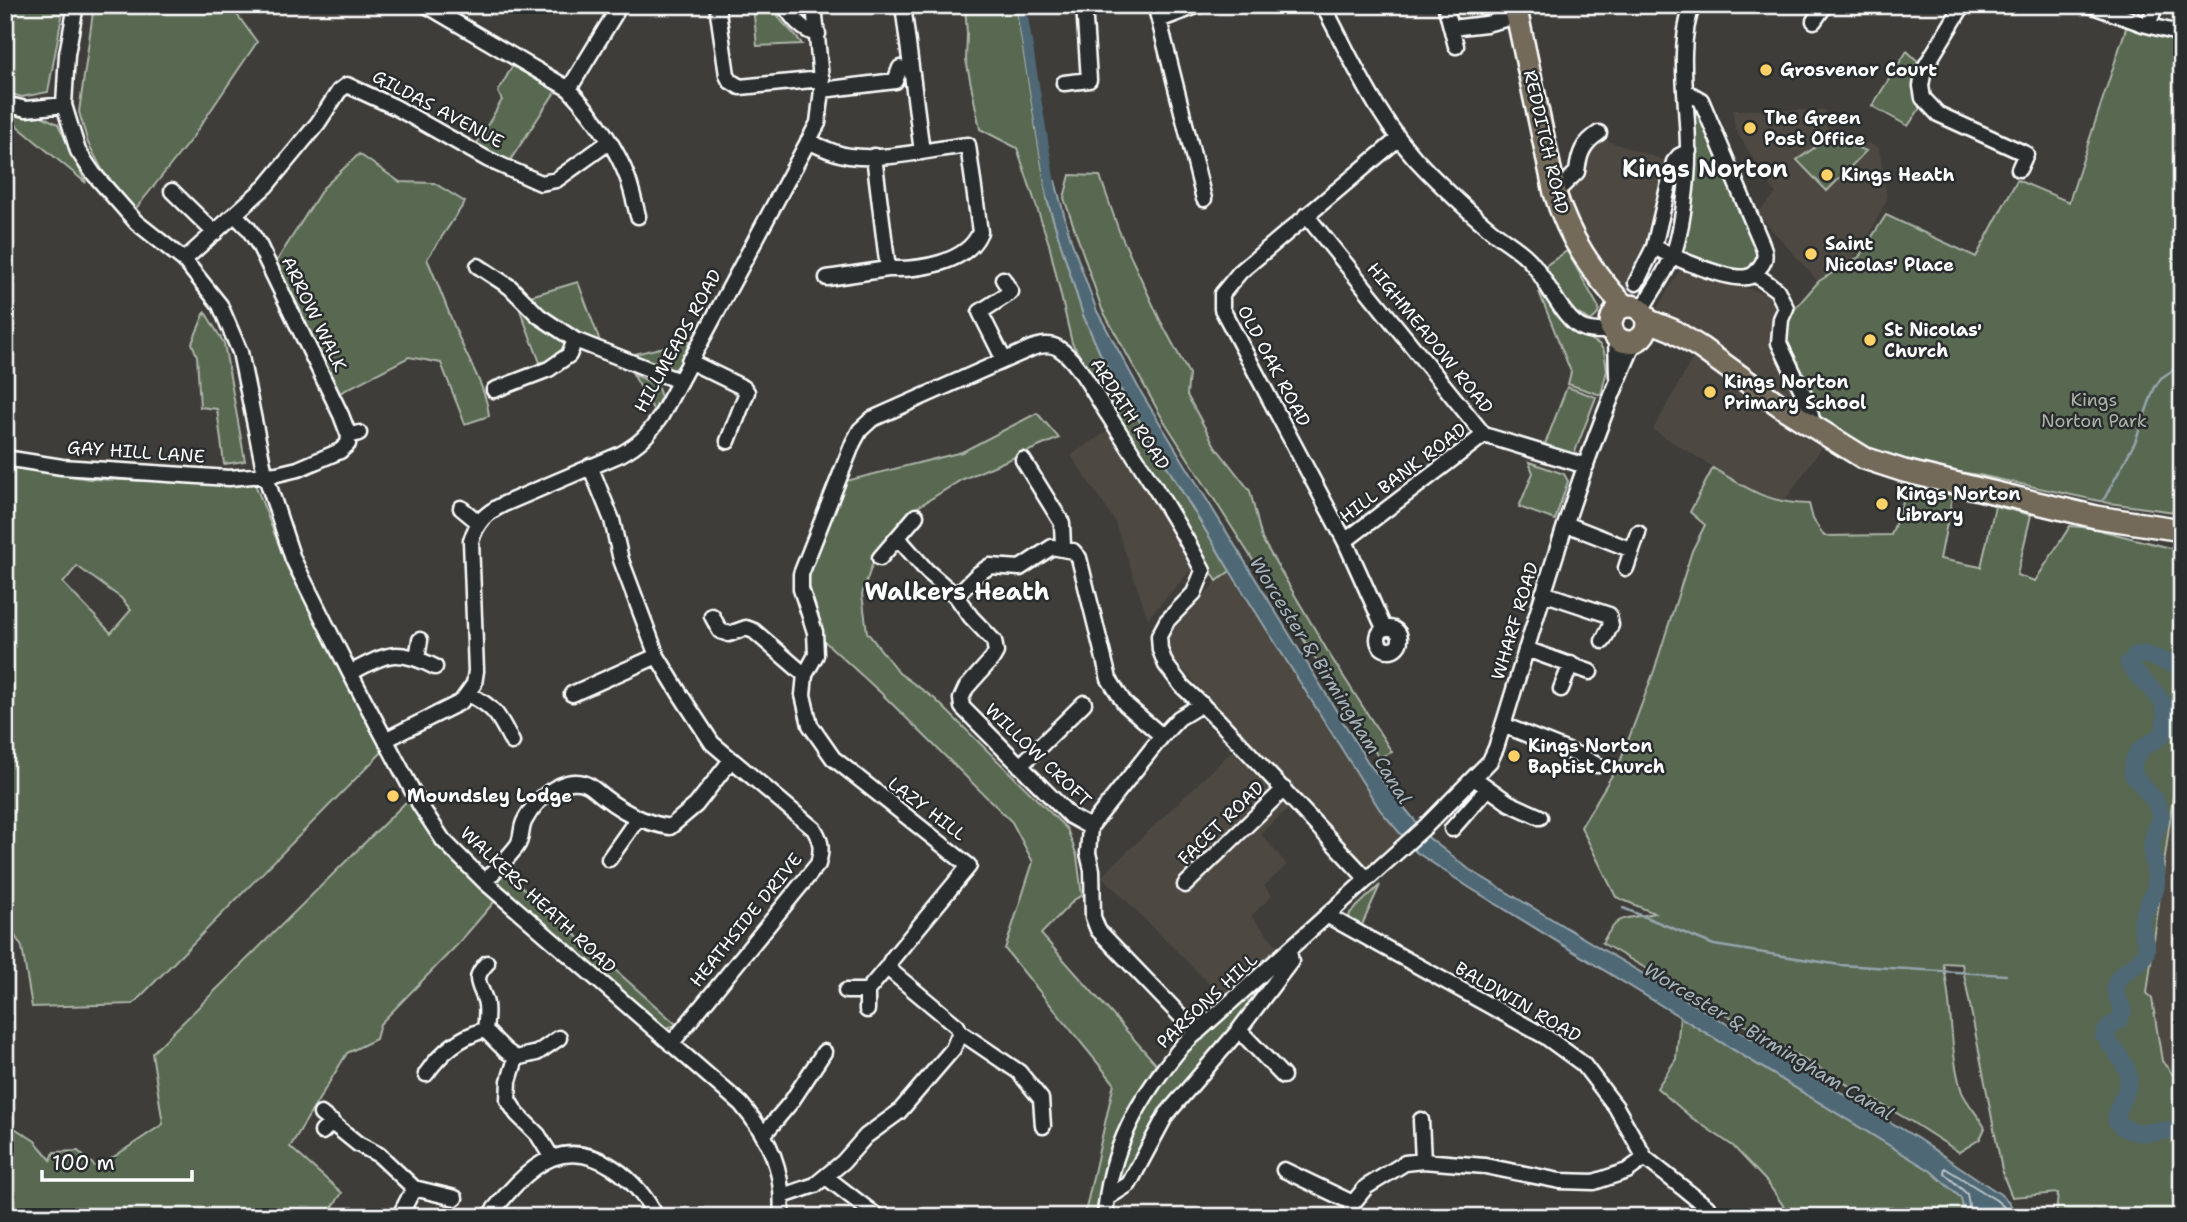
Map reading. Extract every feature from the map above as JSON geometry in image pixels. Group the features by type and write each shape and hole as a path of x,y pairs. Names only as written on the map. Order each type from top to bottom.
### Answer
{"highway":[{"name":"REDDITCH ROAD","path":"1516,11 1562,215 1578,248 1629,325"},
{"path":"1629,325 1672,330 1815,430 1857,455 1904,471 2114,521 2182,530"}],"street":[{"path":"5,104 26,109 64,105 67,54 76,5"},
{"path":"426,5 569,89 583,104 628,178 638,216"},
{"path":"569,89 616,12 617,5"},
{"path":"718,5 727,75 735,85 895,81 900,68"},
{"path":"784,5 794,20 811,33 818,34"},
{"name":"HILLMEADS ROAD","path":"478,522 503,504 621,454 648,436 818,123 822,84 814,5"},
{"path":"903,5 922,152"},
{"path":"1064,83 1089,80 1084,5"},
{"path":"1199,5 1157,13 1204,199"},
{"path":"1323,5 1365,89 1398,139 1426,171 1531,262 1564,312 1578,327 1586,330 1629,325"},
{"name":"WHARF ROAD","path":"1406,844 1474,778 1494,752 1543,593 1617,380 1629,325 1673,257 1689,151 1684,52 1687,22 1693,5"},
{"path":"1814,21 1825,5"},
{"path":"1963,5 1924,69 1921,86 1923,98 1938,114 2026,154 2019,169"},
{"path":"2090,5 2182,34"},
{"path":"2148,24 2156,5"},
{"path":"1446,8 1456,46"},
{"path":"1451,28 1486,24 1516,11"},
{"name":"GILDAS AVENUE","path":"184,260 235,215 287,163 339,91 347,85 395,107 487,159 541,183 556,180 608,142"},
{"path":"1654,247 1673,257 1713,271 1745,278 1755,274 1763,263 1765,253 1761,242 1701,100 1687,92"},
{"name":"WALKERS HEATH ROAD","path":"64,105 78,151 93,173 136,222 184,260 220,305 240,352 265,474 293,559 420,805 454,852 485,882 741,1104 764,1134 779,1170 783,1196 781,1217"},
{"path":"1555,193 1577,172 1579,156 1585,144 1599,133"},
{"name":"OLD OAK ROAD","path":"1384,628 1345,541 1222,309 1222,294 1233,279 1398,139"},
{"path":"808,141 850,156 922,152 968,145 980,232 977,240 956,256 932,265 827,278"},
{"path":"1636,283 1654,247 1674,162 1689,151"},
{"path":"874,156 888,269"},
{"path":"172,191 215,233"},
{"name":"ARROW WALK","path":"235,215 259,244 341,415 354,434 340,451 298,469 265,474"},
{"name":"HIGHMEADOW ROAD","path":"1306,215 1484,435 1586,466"},
{"path":"478,266 510,287 539,316 575,340 679,382"},
{"path":"1755,274 1777,290 1786,309 1781,318 1779,343 1807,401 1815,430"},
{"path":"1003,279 1011,292 981,312 1004,360"},
{"path":"494,390 548,369 569,355 575,340"},
{"name":"ARDATH ROAD","path":"806,676 816,655 815,632 801,589 801,574 860,430 872,419 1004,360 1045,344 1058,348 1088,384 1183,531 1203,571 1194,593 1167,621 1159,636 1160,650 1166,665 1182,686 1284,789 1367,879"},
{"path":"689,362 744,388 747,392 728,441"},
{"name":"HILL BANK ROAD","path":"1345,541 1484,435"},
{"name":"GAY HILL LANE","path":"5,458 62,467 135,473 229,478 265,474"},
{"path":"1023,460 1062,523 1063,547"},
{"name":"HEATHSIDE DRIVE","path":"590,466 612,520 621,560 657,656 712,743 814,829 821,841 822,852 818,864 671,1044"},
{"path":"387,739 452,708 468,694 474,684 476,671 471,541 478,522 461,508"},
{"path":"880,558 916,516"},
{"path":"1566,524 1632,550"},
{"path":"1626,568 1638,533"},
{"path":"898,538 927,571 956,596 990,566 1020,568 1052,547 1073,551 1079,558 1109,679 1125,704 1162,736"},
{"path":"1543,593 1609,615 1611,625 1604,641"},
{"name":"WILLOW CROFT","path":"956,596 994,641 996,652 966,688 961,699 962,707 1070,816 1090,827"},
{"path":"712,616 720,631 729,634 746,628 754,631 806,676"},
{"path":"416,658 420,640"},
{"path":"1525,649 1590,673"},
{"path":"350,673 394,654 416,658 435,667"},
{"path":"572,694 657,656"},
{"path":"1561,689 1571,664"},
{"name":"LAZY HILL","path":"806,676 803,695 806,713 810,725 833,758 969,866 867,991"},
{"path":"468,694 498,713 512,742"},
{"path":"1020,766 1084,703"},
{"path":"1197,1033 1098,930 1093,917 1092,870 1087,841 1090,827 1162,736 1179,718 1202,704"},
{"path":"1503,725 1597,765"},
{"path":"485,882 518,845 525,818 541,799 564,783 578,781 593,787 614,806 638,818 670,827 696,805 731,760"},
{"path":"1474,778 1509,803 1540,817"},
{"path":"1452,829 1488,788"},
{"name":"FACET ROAD","path":"1185,885 1284,789"},
{"path":"609,859 638,818"},
{"name":"PARSONS HILL","path":"1105,1217 1120,1144 1133,1115 1163,1069 1197,1033 1406,844"},
{"name":"BALDWIN ROAD","path":"1328,916 1546,1037 1583,1064 1616,1107 1644,1158 1707,1207 1714,1217"},
{"name":"PARSONS HILL","path":"1107,1198 1129,1184 1166,1115 1287,969 1291,961 1289,951"},
{"path":"479,966 477,981 486,1005 485,1030 516,1058 530,1056 551,1039"},
{"path":"888,967 957,1026 960,1032 1019,1072 1041,1099 1042,1126"},
{"path":"846,991 867,991 867,1010"},
{"path":"427,1065 459,1040 485,1030"},
{"path":"1239,1030 1283,1076"},
{"path":"783,1196 815,1185 826,1177 866,1136 911,1101 957,1045 960,1032"},
{"path":"764,1134 791,1102 824,1052"},
{"path":"516,1058 509,1081 508,1100 517,1114 538,1135 552,1158"},
{"path":"1421,1120 1423,1161"},
{"path":"325,1123 379,1155 414,1188 448,1192"},
{"path":"488,1217 534,1169 552,1158 571,1155 588,1156 608,1165 634,1185 656,1217"},
{"path":"1284,1170 1351,1210 1366,1187 1405,1163 1423,1161 1485,1166 1560,1181 1594,1182 1627,1171 1644,1158"},
{"path":"826,1177 878,1217"},
{"path":"398,1217 414,1188"}],"shaded area":[{"path":"1733,110 1825,110 1827,127 1879,148 1887,199 1869,236 1855,256 1843,267 1817,280 1757,213 1776,194 1735,129"},
{"path":"1602,139 1670,162 1649,251 1628,292 1611,283 1560,195 1583,159"},
{"path":"1681,268 1776,297 1774,334 1800,397 1798,403 1657,309"},
{"name":"Kings Norton Primary School","path":"1695,354 1822,447 1783,503 1759,495 1653,430"},
{"path":"1108,431 1195,565 1148,618 1114,520 1071,455"},
{"path":"1230,571 1336,743 1380,810 1401,835 1367,869 1174,660 1165,639 1217,581"},
{"path":"2182,747 2182,1086 2162,1061 2152,999 2147,993 2176,774"},
{"path":"1232,751 1291,807 1260,833 1287,865 1264,886 1272,896 1251,916 1281,950 1225,1000 1102,876"}],"green space":[{"path":"5,5 64,5 48,92 22,97 5,92"},
{"path":"94,5 230,5 257,42 192,138 134,211 105,175 88,143 79,112"},
{"path":"753,5 774,5 782,21 802,44 757,46"},
{"path":"965,5 1016,5 1048,203 1083,315 1103,360 1230,571 1217,581 1072,343 1049,244 1017,148 980,129 966,60"},
{"name":"Kings Norton Park","path":"2129,19 2182,35 2182,513 2109,503 1979,475 1906,464 1817,428 1782,340 1786,319 1819,281 1859,257 1886,215 1976,257 2017,180 2069,202"},
{"path":"1907,51 1923,66 1917,92 1920,108 1908,126 1872,106"},
{"path":"514,63 557,89 509,162 476,145 502,100 498,92"},
{"path":"1693,115 1704,115 1755,239 1760,261 1743,274 1709,266 1680,253 1693,166"},
{"path":"5,116 42,116 58,124 86,183"},
{"name":"Kings Heath","path":"1830,137 1866,151 1827,191 1797,160"},
{"path":"359,154 400,182 434,183 465,202 427,259 481,387 489,416 465,424 441,363 409,357 338,394 276,262 323,188"},
{"path":"1070,175 1100,176 1119,231 1160,320 1189,374 1187,395 1215,446 1250,491 1262,539 1331,657 1392,752 1379,758 1161,416 1102,309 1064,198"},
{"path":"1567,251 1599,308 1598,314 1591,321 1571,310 1542,268"},
{"path":"578,282 601,345 544,311 527,297"},
{"path":"1539,292 1578,333 1599,344 1604,351 1607,370 1601,395 1568,384 1571,372"},
{"path":"518,305 568,346 565,351 541,365"},
{"path":"205,312 224,343 245,461 224,464 217,409 200,407 197,356 192,343"},
{"path":"690,341 681,362 672,370 660,369 630,355"},
{"path":"633,374 657,385 661,397 654,411"},
{"path":"1567,387 1596,397 1573,457 1544,447"},
{"path":"1037,413 1059,438 961,480 910,512 878,548 862,594 867,632 899,673 935,699 1067,829 1077,856 1082,896 1075,899 1041,934 1156,1064 1130,1104 1112,1143 1095,1217 1089,1217 1085,1213 1114,1083 1005,949 1033,862 1012,822 823,640 806,576 842,482 962,452"},
{"path":"1529,462 1564,474 1568,481 1555,520 1519,507 1533,473"},
{"path":"5,465 89,479 255,484 289,571 385,749 133,1004 32,1007 22,947 9,926 5,896","holes":["77,566 121,598 131,610 111,633 63,583"]},
{"path":"1713,468 1769,498 1809,504 1813,519 1824,536 1891,535 1910,482 1953,493 1940,559 1981,567 1995,506 2031,515 2017,575 2035,581 2070,526 2091,528 2182,551 2182,606 2178,615 2182,617 2182,747 2176,774 2147,993 2152,999 2162,1061 2182,1086 2182,1217 2056,1217 2058,1193 2012,1197 2003,1175 1962,964 1943,963 1955,1061 1962,1092 1985,1128 1980,1139 1959,1152 1912,1122 1602,943 1613,926 1623,919 1654,913 1616,897 1581,827 1620,762 1654,671 1692,551 1705,525 1690,512"},
{"path":"410,798 428,832 495,901 457,945 380,1024 376,1039 347,1053 290,1147 342,1193 326,1217 5,1217 5,1122 35,1141 51,1160 54,1152 78,1151 97,1168 163,1124 152,1053"},
{"path":"502,869 677,1025 661,1029 492,880"},
{"path":"1380,885 1361,927 1349,917 1350,913"},
{"path":"1249,991 1255,996 1257,1003 1127,1176 1116,1186 1123,1147 1165,1074"},
{"path":"1680,1017 1931,1171 1961,1198 1965,1217 1791,1217 1767,1182 1733,1146 1692,1118 1657,1088 1676,1059"}],"water":[{"path":"1055,181 1071,240 1097,311 1142,394 1369,764 1429,838 1470,870 1917,1138 2000,1194 2009,1202 2017,1217 1965,1217 1961,1198 1931,1171 1470,888 1416,852 1380,810 1230,571 1103,360 1083,315 1048,203 1045,185"}],"waterway":[{"name":"Worcester & Birmingham Canal","path":"1021,5 1052,196"},
{"path":"2103,501 2135,442 2154,389 2161,378 2182,364"},
{"path":"2182,667 2146,655 2136,655 2129,663 2161,700 2166,716 2163,732 2142,748 2134,760 2133,769 2133,774 2155,801 2161,815 2152,846 2156,883 2142,924 2146,950 2140,961 2124,973 2116,984 2115,991 2123,1010 2119,1021 2110,1026 2104,1035 2121,1059 2129,1080 2118,1110 2117,1122 2132,1131 2182,1132"},
{"path":"1623,908 1714,945 1840,965 2006,975"},
{"path":"2182,1160 2182,1181"}],"place":[{"name":"Grosvenor Court","path":"1766,70"},
{"name":"The Green Post Office","path":"1750,128"},
{"name":"Kings Heath","path":"1827,175"},
{"name":"Saint Nicolas' Place","path":"1811,254"},
{"name":"St Nicolas' Church","path":"1870,340"},
{"name":"Kings Norton Primary School","path":"1710,392"},
{"name":"Kings Norton Library","path":"1882,504"},
{"name":"Kings Norton Baptist Church","path":"1514,756"},
{"name":"Moundsley Lodge","path":"393,796"}],"district":[{"name":"Kings Norton","path":"1705,169"},
{"name":"Walkers Heath","path":"957,592"}]}
